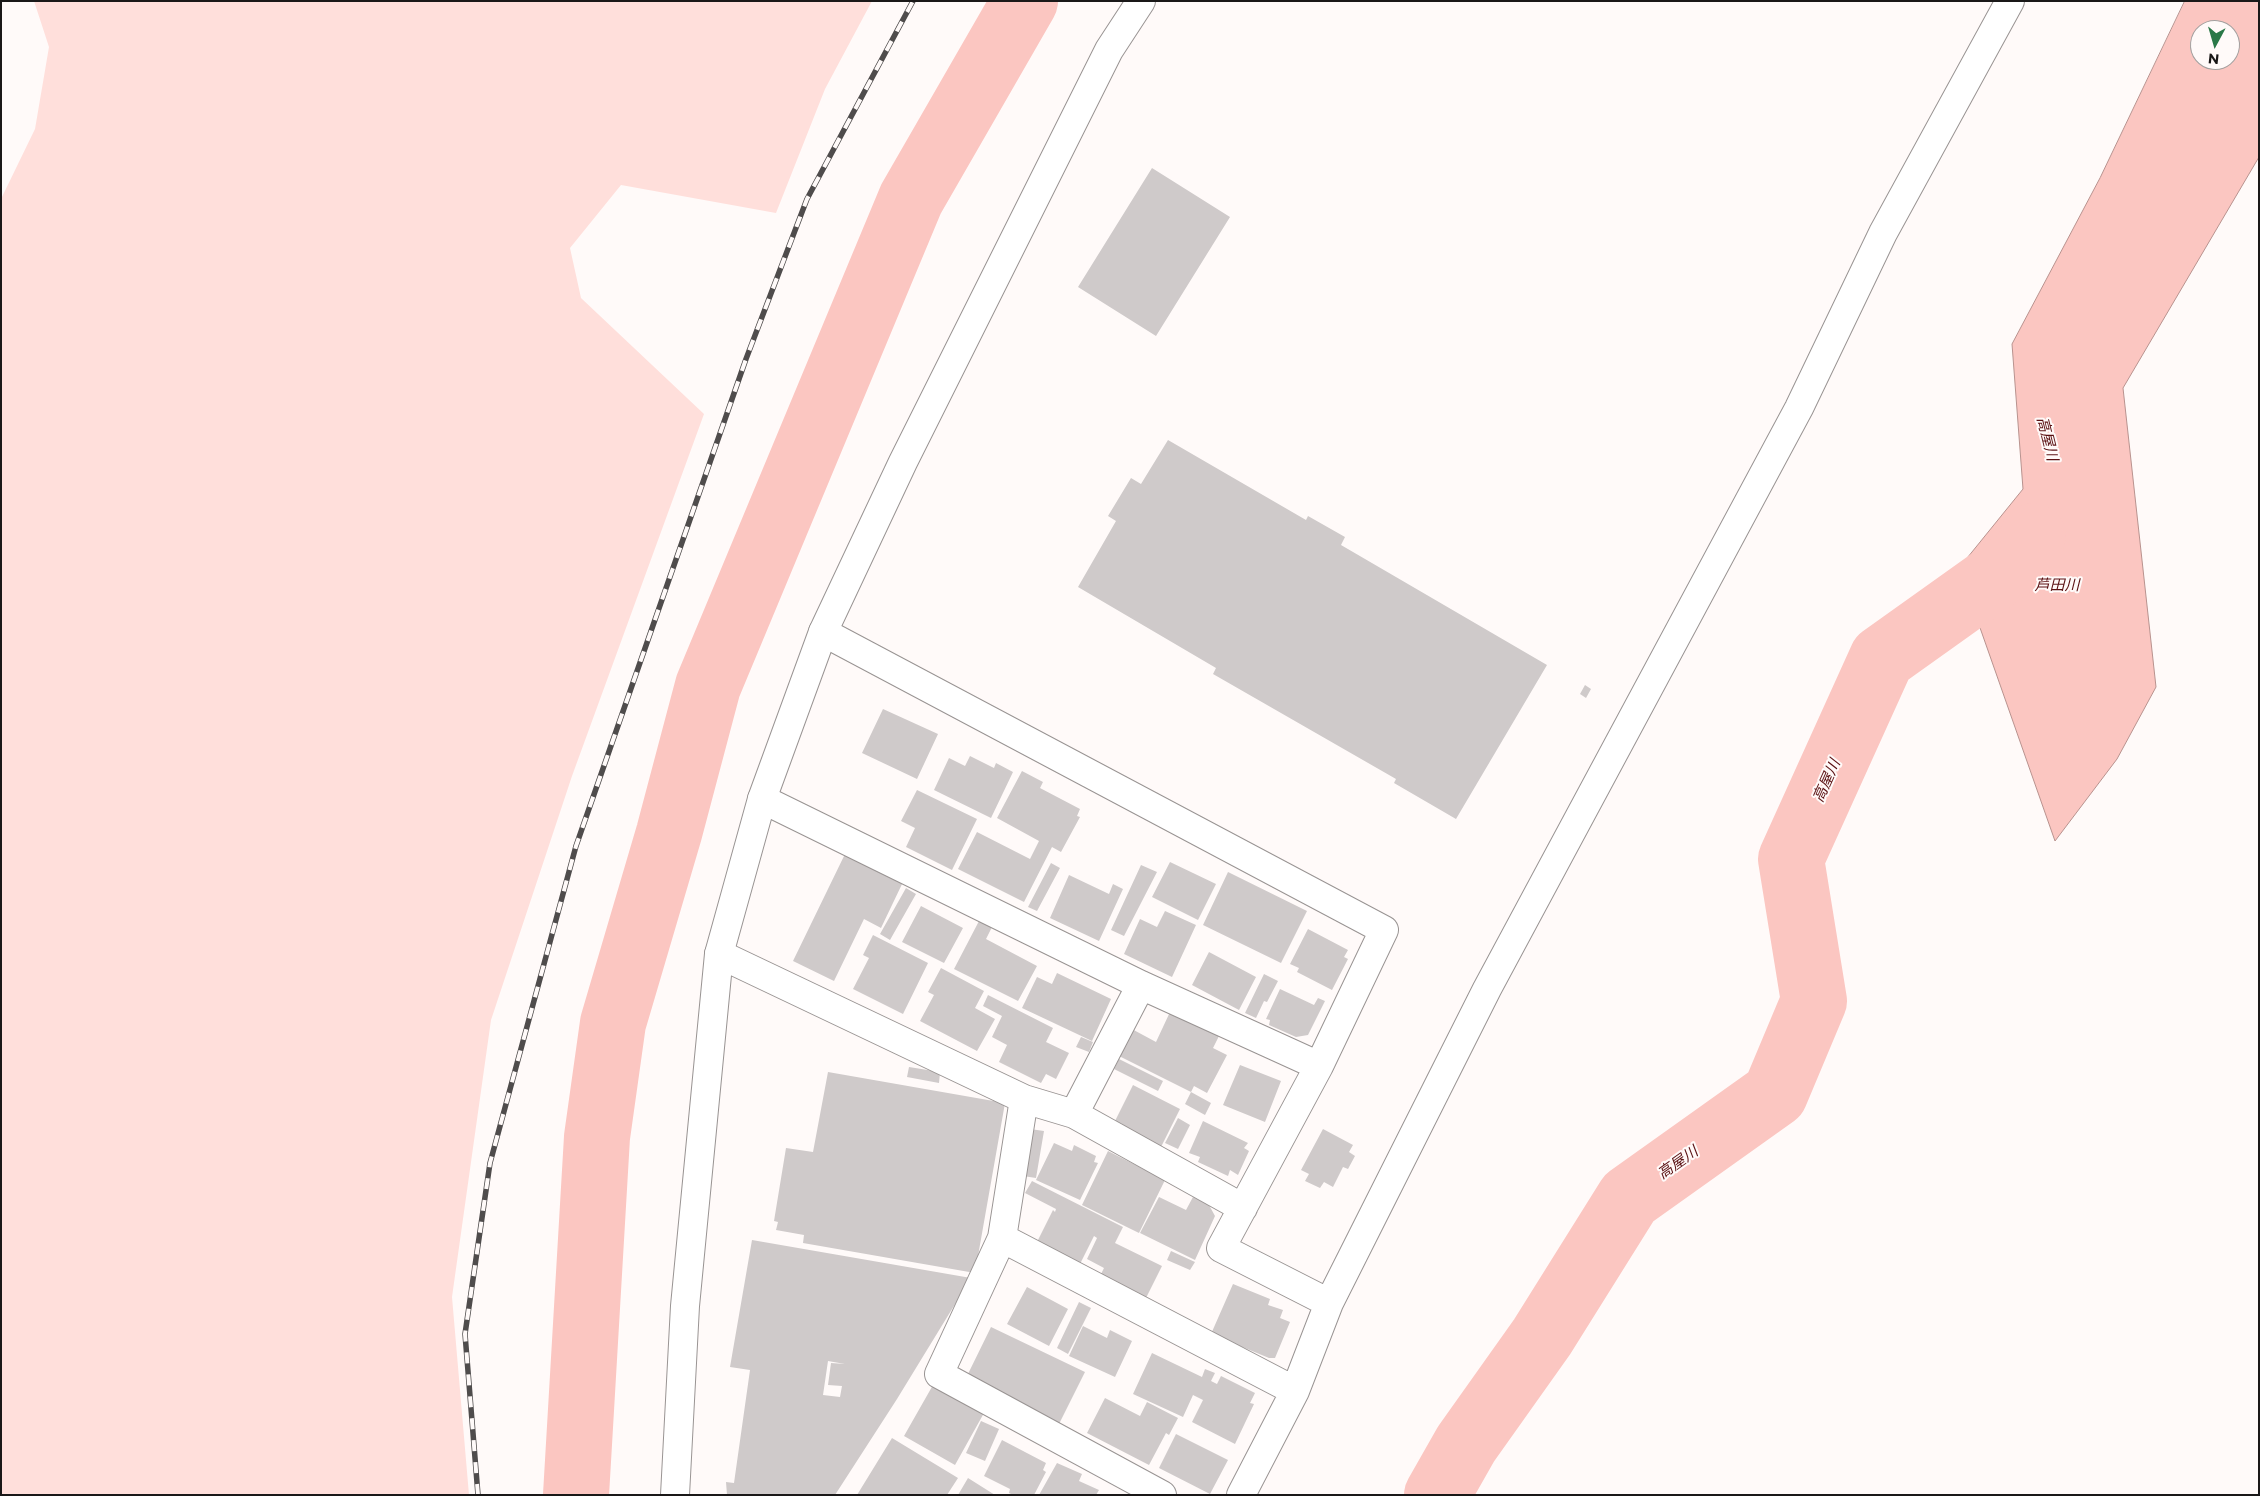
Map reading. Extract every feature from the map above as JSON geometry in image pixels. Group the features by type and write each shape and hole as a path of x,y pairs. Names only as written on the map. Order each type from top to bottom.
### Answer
{"street":[{"path":"675,1495 685,1306 719,954 762,798 823,632 903,462 1109,50 1141,1"},
{"path":"1241,1495 1295,1391 1329,1303 1487,989 1799,408 1883,233 2010,1"},
{"path":"823,632 1384,930 1318,1066 1221,1248 1329,1303"},
{"path":"762,798 1141,985 1318,1066"},
{"path":"719,954 1024,1099 1074,1114 1243,1208"},
{"path":"1074,1114 1141,985"},
{"path":"1024,1099 1002,1238 939,1374 1162,1495"},
{"path":"1002,1238 1295,1391"}],"shaded area":[{"path":"34,1 872,1 825,89 776,213 621,185 570,248 581,298 704,414 572,776 491,1020 452,1297 469,1495 1,1495 1,199 35,129 49,47"}],"water":[{"name":"芦田川","path":"2185,1 2259,1 2259,157 2123,388 2156,687 2117,759 2055,841 1959,568 2023,489 2012,344 2100,178"}],"building":[{"path":"1152,168 1230,217 1156,336 1078,287"},
{"path":"1168,440 1306,520 1308,516 1345,537 1341,545 1547,665 1456,819 1394,783 1396,779 1213,674 1216,668 1078,587 1116,521 1108,516 1131,478 1141,484"},
{"path":"1585,685 1591,689 1586,698 1580,694"},
{"path":"883,709 938,734 917,779 862,753"},
{"path":"970,756 994,768 996,763 1013,772 991,818 934,790 949,758 965,766"},
{"path":"1022,771 1043,782 1040,788 1080,809 1077,816 1080,817 1061,852 1052,847 1024,902 958,869 977,832 1030,859 1039,841 997,818"},
{"path":"917,790 977,819 952,870 906,847 915,828 901,821"},
{"path":"845,854 903,882 881,928 864,919 834,981 793,961"},
{"path":"1170,862 1216,884 1198,920 1152,897"},
{"path":"1051,863 1060,868 1037,911 1028,907"},
{"path":"1141,865 1157,872 1124,936 1111,930"},
{"path":"1228,872 1307,911 1281,963 1203,925"},
{"path":"1069,875 1109,894 1113,884 1123,889 1099,941 1050,918"},
{"path":"906,888 916,894 890,940 880,934"},
{"path":"921,906 963,928 944,963 902,942"},
{"path":"1165,911 1196,925 1172,977 1124,954 1140,919 1157,927"},
{"path":"979,921 992,927 986,939 1037,966 1018,1001 954,969"},
{"path":"1308,929 1348,950 1344,957 1348,959 1332,990 1297,972 1299,968 1290,964"},
{"path":"873,935 928,963 903,1014 853,989 869,958 863,955"},
{"path":"1209,952 1256,977 1239,1010 1192,985"},
{"path":"941,968 984,991 975,1008 995,1019 977,1051 920,1021 934,995 928,992"},
{"path":"1057,973 1111,999 1092,1041 1022,1008 1037,977 1052,984"},
{"path":"1264,974 1278,981 1267,1002 1264,1001 1256,1018 1245,1013"},
{"path":"1280,989 1314,1005 1318,998 1325,1001 1308,1035 1296,1037 1269,1025 1270,1020 1266,1019"},
{"path":"988,995 1053,1028 1046,1042 1069,1053 1056,1079 1046,1074 1041,1083 999,1062 1007,1045 992,1037 1002,1016 983,1006"},
{"path":"1170,1012 1219,1036 1213,1048 1227,1055 1207,1093 1194,1086 1191,1092 1117,1055 1130,1028 1156,1042"},
{"path":"1081,1037 1093,1042 1089,1052 1076,1047"},
{"path":"1119,1059 1163,1081 1158,1091 1114,1069"},
{"path":"1240,1065 1281,1081 1265,1122 1223,1105"},
{"path":"909,1067 940,1072 939,1083 907,1077"},
{"path":"828,1072 1005,1103 975,1273 803,1243 804,1235 776,1230 778,1222 774,1221 786,1148 813,1152"},
{"path":"1133,1085 1180,1109 1161,1147 1121,1127 1122,1124 1115,1121"},
{"path":"1191,1092 1211,1103 1205,1115 1185,1104"},
{"path":"1178,1118 1190,1125 1178,1149 1165,1143"},
{"path":"1203,1121 1248,1143 1244,1148 1249,1151 1238,1175 1230,1170 1228,1176 1198,1162 1200,1157 1189,1153"},
{"path":"1030,1129 1044,1131 1036,1178 1023,1176"},
{"path":"1323,1129 1353,1145 1349,1152 1355,1156 1348,1169 1343,1167 1333,1187 1324,1182 1320,1188 1305,1181 1309,1174 1301,1170"},
{"path":"1054,1143 1072,1151 1074,1145 1096,1156 1094,1162 1098,1163 1080,1200 1036,1180"},
{"path":"1108,1151 1165,1180 1139,1233 1082,1205"},
{"path":"1032,1181 1123,1227 1115,1243 1162,1266 1145,1300 1099,1278 1104,1268 1087,1259 1097,1238 1094,1236 1079,1266 1036,1244 1053,1210 1055,1212 1056,1209 1025,1193"},
{"path":"1159,1197 1186,1210 1193,1197 1209,1205 1215,1216 1195,1260 1140,1233"},
{"path":"752,1240 971,1278 897,1399 835,1495 727,1495 726,1482 734,1483 750,1370 730,1367","holes":["828,1361 845,1364 831,1363 828,1385 842,1386 840,1397 823,1395"]},
{"path":"1171,1251 1195,1262 1190,1270 1167,1260"},
{"path":"1233,1284 1270,1299 1268,1305 1283,1310 1280,1318 1290,1322 1275,1358 1269,1358 1211,1334"},
{"path":"1027,1287 1068,1309 1049,1346 1007,1324"},
{"path":"1079,1302 1091,1308 1068,1354 1057,1348"},
{"path":"1083,1326 1107,1338 1110,1330 1132,1341 1115,1377 1069,1356"},
{"path":"991,1327 1085,1372 1059,1424 966,1378"},
{"path":"1152,1353 1202,1377 1205,1369 1215,1373 1211,1381 1217,1384 1221,1376 1255,1393 1250,1403 1254,1404 1235,1444 1192,1422 1203,1400 1193,1395 1183,1417 1133,1394"},
{"path":"933,1385 984,1413 955,1465 904,1436"},
{"path":"1105,1398 1140,1416 1147,1402 1178,1418 1169,1435 1166,1433 1149,1465 1087,1433"},
{"path":"981,1421 999,1429 985,1461 966,1453"},
{"path":"1176,1434 1228,1460 1210,1494 1159,1468"},
{"path":"892,1438 958,1478 947,1495 857,1495"},
{"path":"1002,1440 1046,1463 1043,1470 1046,1472 1034,1495 1013,1495 1009,1493 1010,1489 984,1476"},
{"path":"1057,1463 1082,1474 1079,1481 1099,1490 1096,1495 1039,1495"},
{"path":"968,1478 995,1495 958,1495"}],"waterway":[{"path":"576,1495 597,1137 613,1023 669,833 708,686 911,199 1025,1"},
{"name":"高屋川","path":"1437,1495 1466,1444 1542,1337 1629,1198 1775,1094 1814,1001 1791,859 1882,658 2025,556 2033,536"}],"railway":[{"path":"478,1495 465,1334 490,1163 576,846 746,359 807,199 913,1"}]}
